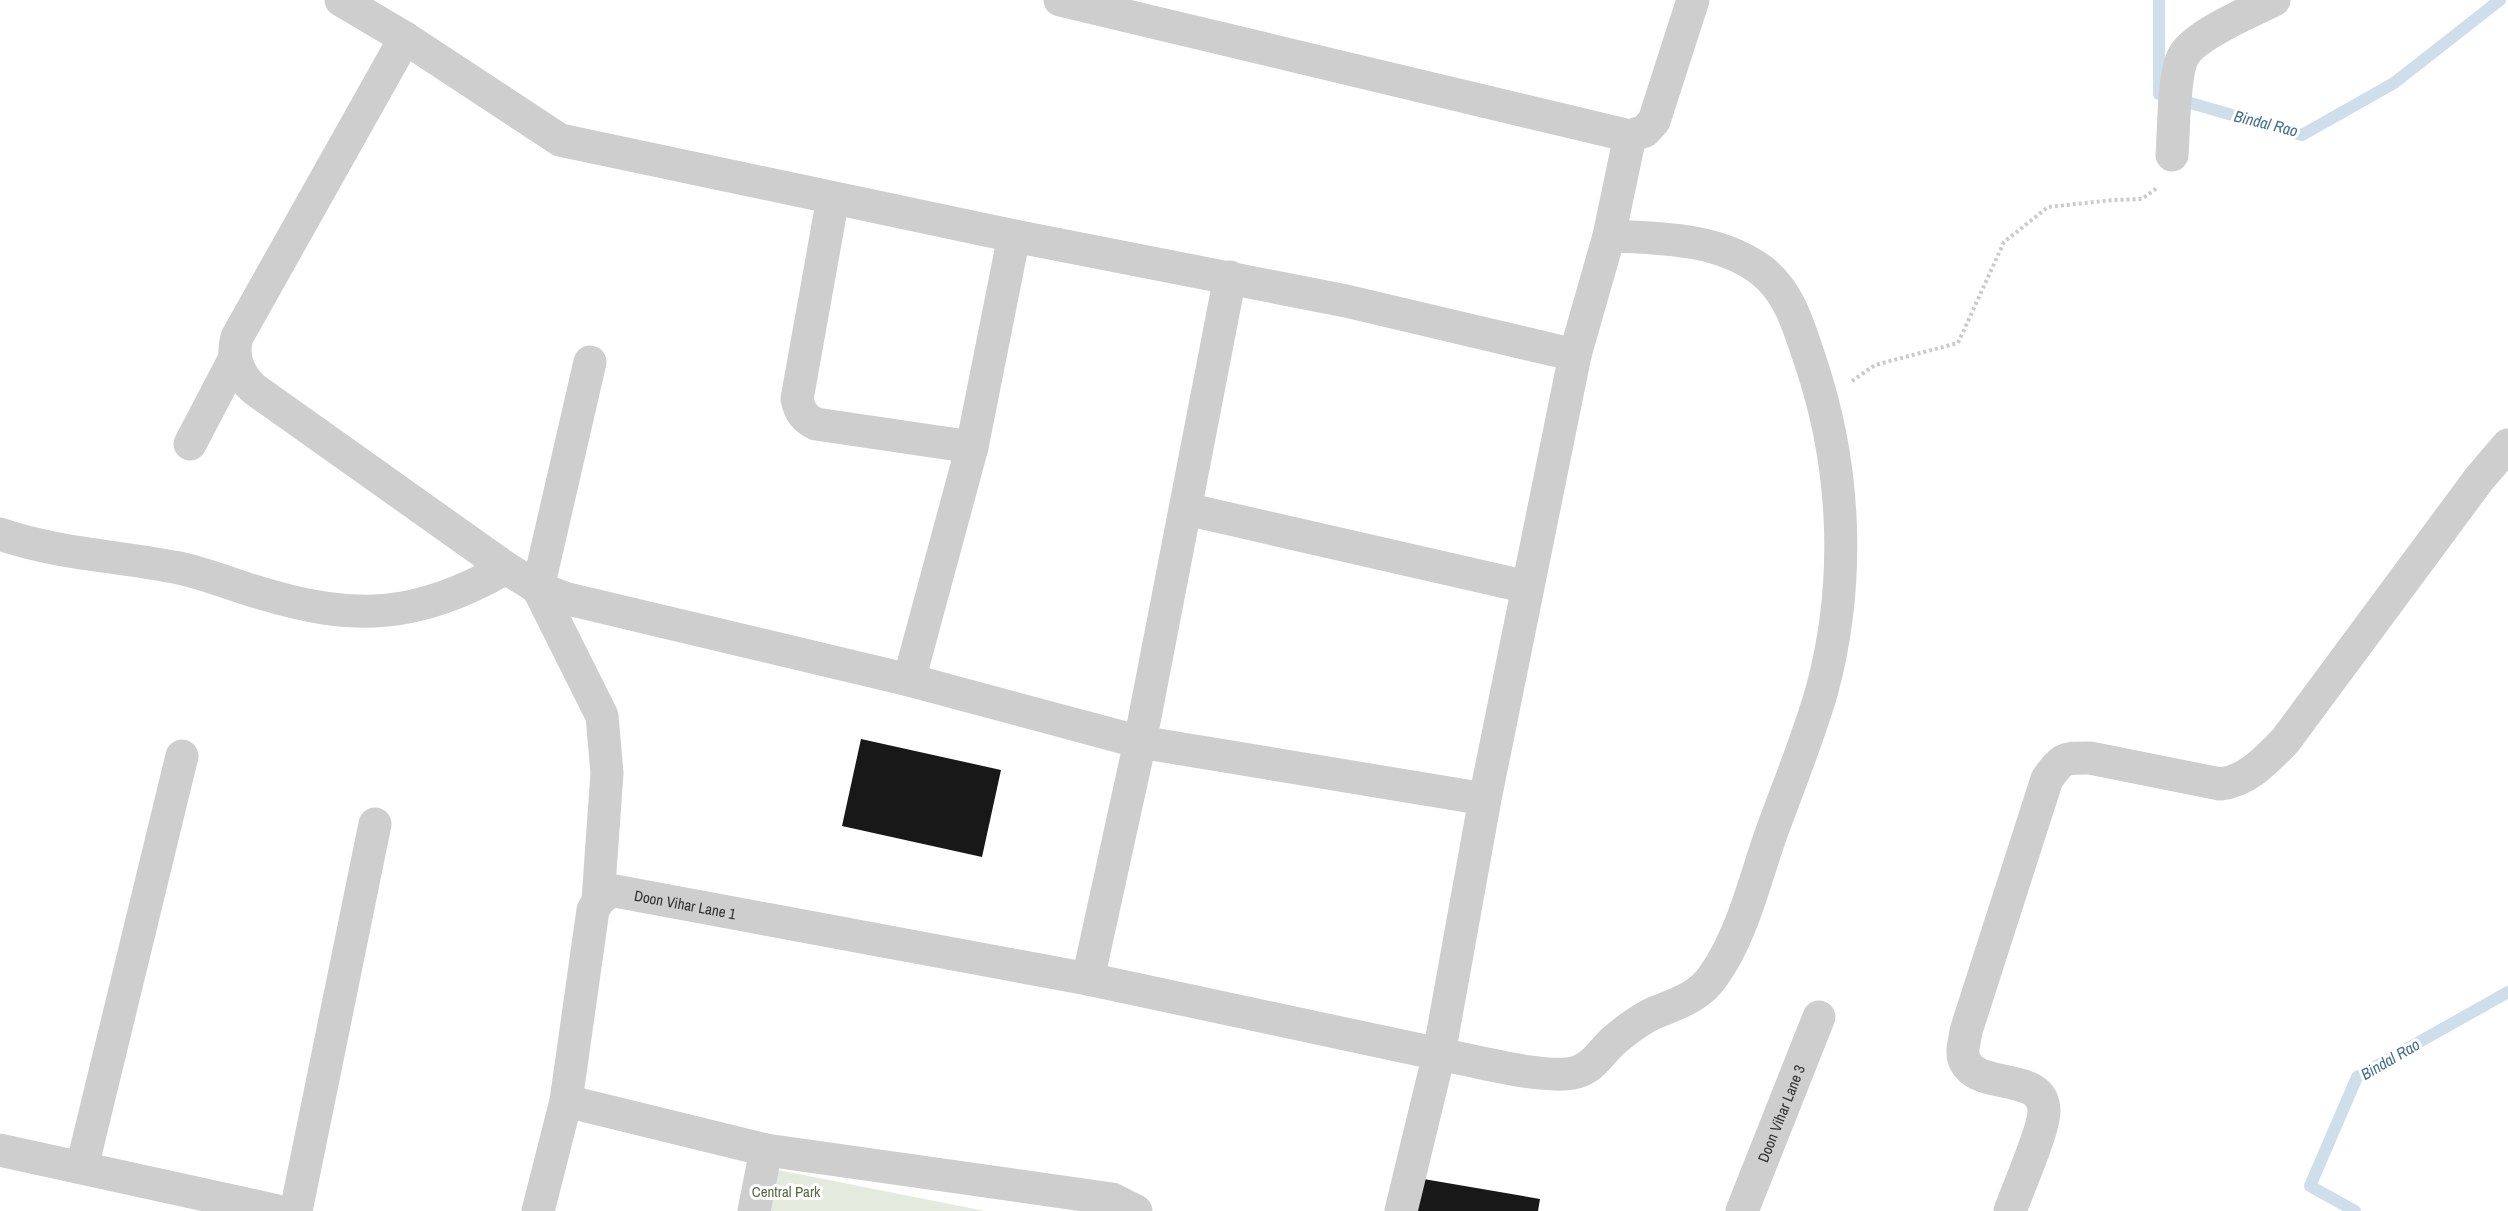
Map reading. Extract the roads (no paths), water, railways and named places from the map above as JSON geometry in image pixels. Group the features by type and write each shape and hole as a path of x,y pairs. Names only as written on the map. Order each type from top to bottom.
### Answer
{"street":[{"path":"341,0 405,38 560,140 1014,236 1230,277 1575,355"},
{"path":"1060,0 1630,136 1645,131 1654,121 1693,0"},
{"path":"2172,155 2179,67 2184,53 2207,34 2274,0"},
{"path":"189,444 235,358 237,337 405,38"},
{"path":"1401,1211 1439,1054 1485,799 1575,355 1609,236 1630,136"},
{"path":"832,198 797,399 799,410 805,418 816,424 972,447"},
{"path":"909,680 972,447 1014,236"},
{"name":"Doon Vihar Lane 1","path":"598,900 606,893 615,891 1088,979 1439,1054 1551,1075 1578,1072 1591,1065 1614,1039 1633,1026 1700,992 1728,955 1821,692 1832,647 1842,522 1836,459 1822,402 1793,312 1780,289 1760,270 1728,253 1683,239 1609,236"},
{"path":"1088,979 1140,742 1230,277"},
{"path":"235,358 242,377 254,389 506,568 538,588 564,598 909,680 1140,742 1485,799"},
{"path":"538,1211 566,1101 593,910 598,900 607,773 602,716 538,588 590,362"},
{"path":"2010,1211 2043,1122 2040,1096 2032,1089 1979,1074 1970,1068 1964,1059 1963,1050 1966,1031 2048,780 2060,761 2070,758 2090,758 2220,784 2233,783 2254,771 2285,741 2479,479 2508,445"},
{"path":"1186,509 1527,587"},
{"path":"0,534 49,548 196,572 307,606 352,612 383,611 424,604 474,586 506,568"},
{"path":"82,1167 182,756"},
{"path":"296,1211 375,824"},
{"name":"Doon Vihar Lane 3","path":"1743,1211 1820,1017"},
{"path":"566,1101 766,1150 1112,1198 1136,1211"},
{"path":"0,1150 278,1211"},
{"path":"754,1211 766,1150"}],"waterway":[{"name":"Bindal Rao","path":"2159,0 2159,94 2302,135 2394,83 2500,0"},
{"name":"Bindal Rao","path":"2355,1211 2310,1186 2357,1077 2508,992"}],"park label":[{"name":"Central Park","path":"786,1191"}]}
